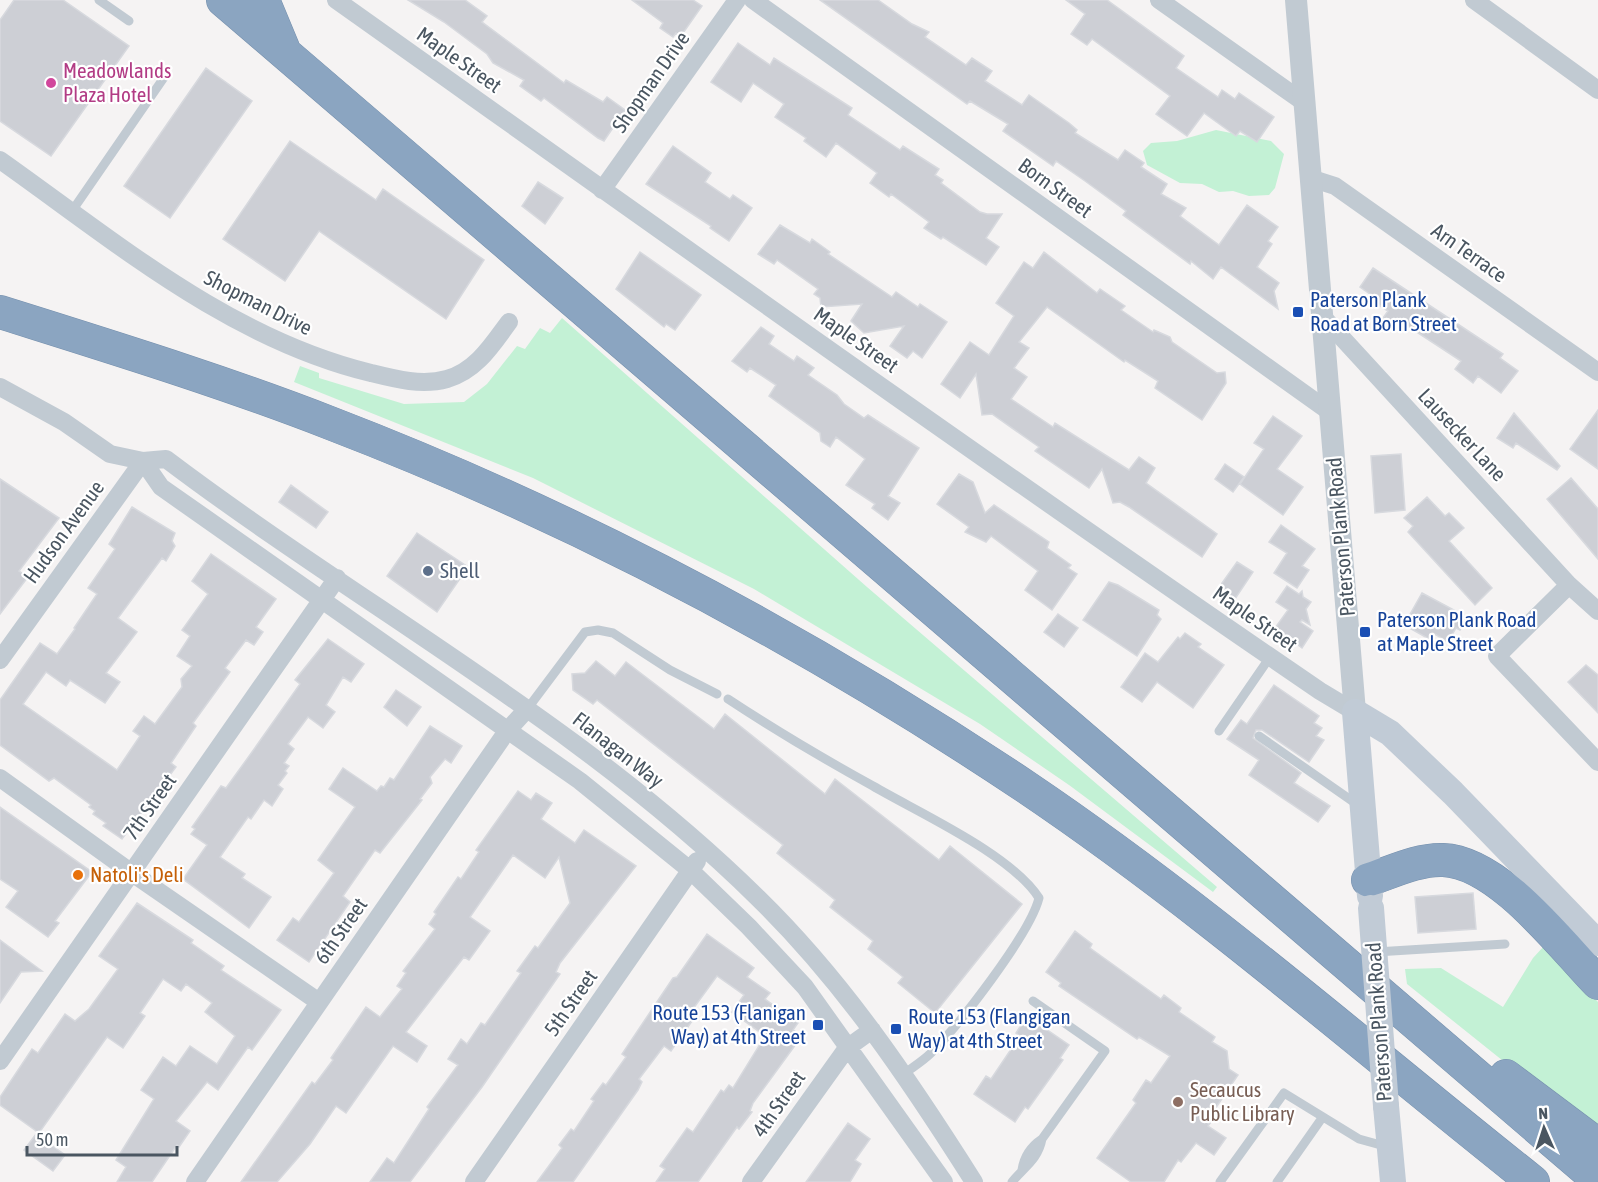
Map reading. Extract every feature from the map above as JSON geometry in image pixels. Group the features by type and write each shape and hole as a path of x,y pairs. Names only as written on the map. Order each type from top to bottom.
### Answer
{"highway":[{"path":"223,0 1328,945 1504,1101 1598,1180"},
{"path":"263,0 284,52"},
{"path":"0,312 237,388 410,455 600,541 742,615 934,727 1107,844 1249,952 1533,1182"},
{"path":"1370,894 1429,861 1445,860 1474,868 1514,896 1598,983"},
{"path":"1328,945 1598,1145"},
{"path":"1447,1114 1511,1182"}],"main road":[{"name":"Paterson Plank Road","path":"1355,712 1393,1182"},
{"path":"1355,712 1398,741 1453,793 1598,943"}],"street":[{"name":"Maple Street","path":"336,0 602,190 1270,657 1355,712"},
{"name":"Shopman Drive","path":"602,190 737,0"},
{"name":"Born Street","path":"753,0 1330,412"},
{"path":"1159,0 1302,101"},
{"name":"Paterson Plank Road","path":"1296,0 1302,101 1355,712"},
{"path":"1474,0 1496,6 1598,90"},
{"name":"Shopman Drive","path":"0,160 220,312 304,353 361,371 417,382 447,379 465,371 480,359 509,322"},
{"name":"Arn Terrace","path":"1310,178 1335,186 1598,372"},
{"name":"Lausecker Lane","path":"1322,316 1569,585 1598,611"},
{"name":"Flanagan Way","path":"0,387 64,422 110,454 143,460 166,459 528,708 624,781 706,850 821,965 905,1073 974,1182"},
{"path":"143,460 161,487 608,803 690,870 805,987 944,1182"},
{"name":"Hudson Avenue","path":"0,660 143,460"},
{"name":"7th Street","path":"0,1061 337,578"},
{"path":"1569,585 1497,656 1598,762"},
{"path":"416,667 433,644"},
{"name":"6th Street","path":"195,1182 507,731 528,708"},
{"path":"0,778 132,873 319,1002"},
{"path":"608,803 624,781"},
{"name":"5th Street","path":"474,1182 706,850"},
{"path":"771,952 791,933"},
{"name":"4th Street","path":"751,1182 847,1048 872,1030"}],"lane":[{"path":"99,0 129,21"},
{"path":"72,211 165,76"},
{"path":"528,708 585,632 598,630 613,633 670,670 717,694"},
{"path":"1220,731 1270,657"},
{"path":"728,699 787,738 969,840 1028,881 1039,897 1035,913 980,991 929,1055 905,1073"},
{"path":"1259,736 1363,808"},
{"path":"1374,952 1505,944"},
{"path":"1012,1182 1022,1170 1031,1164 1040,1151 1042,1139 1105,1051 1033,1000"},
{"path":"1220,1182 1284,1093 1359,1139 1389,1147"},
{"path":"1277,1182 1322,1118"}],"green space":[{"path":"1216,130 1271,141 1284,154 1275,188 1269,195 1249,196 1233,191 1219,192 1202,184 1180,183 1147,165 1143,151 1151,143 1177,141"},
{"path":"562,318 867,587 1217,887 1213,892 1069,785 980,724 754,589 533,478 294,382 300,366 319,373 319,378 404,404 464,402 487,384 517,346 525,349 540,328 550,333"},
{"path":"1544,946 1598,1002 1598,1137 1407,984 1405,969 1441,968 1503,1007 1533,958"}],"building":[{"name":"Meadowlands Plaza Hotel","path":"14,0 63,0 129,46 51,156 0,121 0,20"},
{"path":"408,0 465,0 487,16 482,22 564,83 566,80 603,102 607,97 625,110 604,141 598,138 544,98 541,101 520,86 524,80 493,63 487,54 444,22"},
{"path":"632,0 693,0 702,6 681,36 676,33 673,37 660,28 663,23"},
{"path":"820,0 878,0 912,24 929,32 925,37 966,65 972,58 992,71 985,81 1022,105 1029,95 1069,123 1077,130 1075,133 1118,160 1125,150 1144,163 1141,167 1167,184 1161,194 1186,208 1180,216 1219,245 1247,205 1278,227 1268,241 1272,244 1257,267 1279,283 1274,291 1278,309 1221,267 1213,279 1191,261 1190,264 1123,215 1126,211 1085,181 1056,161 1053,166 1003,131 1008,124 970,101 967,104"},
{"path":"1066,0 1107,0 1184,56 1176,68 1218,97 1222,90 1235,99 1239,93 1274,117 1257,142 1240,131 1236,136 1204,113 1187,136 1156,114 1170,96 1092,39 1087,45 1071,34 1085,14"},
{"path":"738,43 770,65 774,58 852,108 848,115 900,150 903,146 939,169 935,175 943,180 941,183 980,212 1002,214 986,238 999,247 986,265 943,237 941,239 924,228 929,222 891,194 889,197 870,183 877,173 836,143 826,157 804,141 806,138 775,117 784,104 753,83 741,102 711,82"},
{"path":"206,68 252,101 170,218 124,186"},
{"path":"290,141 376,200 383,189 484,260 446,319 319,231 285,281 223,239"},
{"path":"673,146 711,173 705,182 730,199 733,195 752,208 729,241 710,228 711,226 646,184"},
{"path":"538,182 563,198 545,224 522,206"},
{"path":"780,225 810,243 812,239 830,252 828,254 892,297 896,292 918,307 920,304 947,322 922,358 913,351 907,358 890,346 904,326 864,333 851,321 862,304 821,307 820,298 814,294 818,289 777,260 774,264 758,254"},
{"path":"640,252 701,295 675,330 666,324 664,327 616,289"},
{"path":"1044,252 1097,293 1100,289 1125,306 1121,310 1153,332 1154,330 1170,337 1172,342 1217,373 1225,372 1226,383 1202,420 1155,388 1158,381 1125,360 1124,362 1047,307 1019,342 1029,348 1014,368 1027,377 1011,399 1053,427 1055,423 1129,470 1139,457 1155,468 1146,483 1217,534 1202,557 1129,507 1120,502 1113,503 1102,469 1089,488 1035,451 1039,447 992,414 982,415 976,374 960,398 941,384 970,342 989,355 1014,316 996,303 1024,262 1033,268"},
{"path":"1373,268 1503,354 1500,358 1518,371 1501,393 1478,376 1473,383 1455,369 1461,361 1400,321 1396,326 1383,318 1388,311 1371,300 1374,297 1360,287"},
{"path":"761,327 774,336 769,344 794,361 797,356 814,368 808,375 837,395 844,404 864,418 868,415 919,448 888,496 900,503 888,520 872,508 875,504 846,485 865,459 836,437 830,447 821,441 820,433 769,396 776,385 750,368 747,372 732,361"},
{"path":"1598,410 1598,469 1570,449"},
{"path":"1514,413 1560,466 1557,470 1516,443 1513,448 1497,438"},
{"path":"1273,416 1302,436 1277,469 1303,487 1283,515 1240,484 1264,449 1254,443"},
{"path":"1401,454 1405,510 1375,513 1371,456"},
{"path":"1225,464 1244,477 1233,492 1215,479"},
{"path":"959,474 973,482 985,513 994,505 1049,542 1047,548 1071,565 1068,568 1077,574 1052,610 1025,590 1038,571 991,536 986,542 965,532 969,527 937,504"},
{"path":"1571,478 1598,509 1598,559 1547,499"},
{"path":"0,479 59,518 19,571 28,577 0,614"},
{"path":"291,485 328,512 316,528 279,502"},
{"path":"1427,497 1445,516 1449,513 1464,528 1449,541 1492,588 1475,605 1408,532 1413,526 1404,518"},
{"path":"132,507 175,533 172,541 175,546 166,561 162,558 118,618 137,632 106,673 120,682 105,703 70,680 66,686 46,672 23,704 117,770 140,736 133,731 144,716 155,724 182,687 181,679 192,666 177,656 190,636 182,630 208,594 192,581 211,554 276,599 256,627 263,632 254,645 246,640 225,668 230,672 193,723 196,726 171,763 176,767 122,839 103,826 106,823 93,814 95,811 89,807 91,805 54,778 49,781 0,745 0,700 40,643 57,654 75,629 97,594 88,588 115,549 109,544"},
{"path":"1281,525 1315,549 1302,566 1309,570 1297,588 1274,573 1287,553 1269,542"},
{"name":"Shell","path":"417,533 468,567 437,612 387,576"},
{"path":"1237,562 1253,572 1233,602 1217,590"},
{"path":"1109,582 1159,610 1157,615 1161,619 1137,656 1083,620"},
{"path":"1287,586 1299,594 1302,591 1303,597 1311,602 1306,609 1310,625 1302,620 1300,622 1313,631 1302,648 1275,628 1288,610 1276,602"},
{"path":"1422,593 1467,617 1460,630 1456,628 1448,642 1433,633 1429,639 1404,625"},
{"path":"1058,614 1078,628 1064,647 1044,632"},
{"path":"1185,633 1201,644 1198,647 1224,665 1193,708 1157,682 1142,702 1121,687 1145,653 1158,662 1178,637 1180,639"},
{"path":"328,639 364,664 351,682 343,677 326,705 335,712 323,728 308,717 288,744 294,749 284,763 289,766 278,785 283,789 272,806 264,800 251,819 248,817 220,857 245,874 242,878 271,897 249,928 183,879 207,845 191,834 195,829 192,827 221,786 226,788 300,684 295,680"},
{"path":"596,661 615,676 626,662 714,729 725,714 825,794 835,779 939,860 950,846 1022,904 935,1013 898,983 903,977 868,949 873,941 830,907 835,900 777,853 783,845 597,700 593,704 573,690 572,674 585,673"},
{"path":"1586,665 1598,675 1598,713 1568,682"},
{"path":"1274,685 1319,716 1314,723 1322,728 1316,736 1324,740 1309,762 1262,730 1256,730 1253,738 1301,773 1294,783 1330,806 1318,822 1249,775 1259,760 1227,739 1241,720 1247,724"},
{"path":"396,690 421,707 407,726 384,707"},
{"path":"430,726 462,746 451,763 445,759 430,777 432,783 420,799 422,800 380,853 375,850 343,896 350,902 309,962 277,940 293,918 299,922 334,873 318,860 355,807 329,789 343,768 377,791 381,786 384,787 390,778 394,780"},
{"path":"518,791 531,800 536,793 552,803 541,819 575,843 584,830 636,866 560,963 556,972 560,974 482,1087 410,1182 370,1182 387,1158 394,1163 429,1109 427,1107 458,1065 448,1059 461,1039 467,1044 481,1023 485,1025 521,973 517,971 535,946 538,948 570,903 559,857 545,878 513,855 470,917 490,931 469,960 464,957 406,1032 427,1046 417,1062 393,1046 346,1113 336,1106 310,1144 277,1182 241,1182 312,1082 315,1084 333,1060 331,1058 366,1007 380,1017 402,989 397,986 406,973 403,971 435,929 429,924 436,914 434,912 458,877 461,879 479,852 476,850"},
{"path":"0,807 92,872 55,921 59,923 48,937 6,907 18,891 0,879"},
{"path":"1473,893 1476,929 1418,933 1415,897"},
{"path":"137,903 193,940 191,943 224,966 221,970 281,1010 252,1050 248,1047 218,1090 207,1082 176,1121 190,1131 179,1147 177,1145 152,1182 117,1182 126,1167 116,1160 154,1099 141,1090 163,1057 176,1066 190,1046 217,1064 235,1036 205,1012 212,1003 186,984 181,991 163,979 140,1013 145,1016 123,1048 107,1037 39,1133 0,1105 0,1097 32,1049 38,1053 65,1014 75,1021 89,1009 118,969 99,956"},
{"path":"1075,931 1092,944 1090,948 1161,999 1164,995 1181,1008 1179,1012 1215,1037 1212,1042 1227,1051 1229,1069 1238,1075 1215,1109 1219,1111 1208,1126 1226,1138 1214,1155 1196,1143 1181,1162 1178,1160 1164,1182 1131,1182 1097,1158 1136,1103 1133,1100 1146,1080 1151,1083 1170,1056 1139,1037 1137,1039 1059,986 1061,983 1046,972"},
{"path":"707,934 754,968 747,977 770,993 765,999 798,1023 793,1030 801,1035 753,1103 750,1111 752,1112 739,1129 737,1127 698,1182 656,1182 665,1169 660,1166 687,1128 693,1132 721,1090 724,1092 729,1085 733,1088 765,1036 732,1012 744,995 717,976 690,1013 695,1017 671,1051 664,1046 639,1079 642,1082 638,1090 573,1182 537,1182 562,1148 559,1145 571,1129 574,1131 594,1101 591,1099 603,1083 606,1085 626,1057 622,1054 673,978 677,977"},
{"path":"0,940 42,971 21,972 0,1003"},
{"path":"1027,1016 1069,1045 1060,1058 1063,1060 1028,1109 1025,1107 1015,1122 974,1094 986,1076 991,1079 1020,1036 1016,1033"},
{"path":"848,1123 870,1139 855,1160 861,1164 850,1182 806,1182"},
{"path":"36,1134 65,1155 53,1171 24,1150"}],"place":[{"name":"Meadowlands Plaza Hotel","path":"51,83"},
{"name":"Paterson Plank Road at Born Street","path":"1298,312"},
{"name":"Shell","path":"428,571"},
{"name":"Paterson Plank Road at Maple Street","path":"1365,632"},
{"name":"Natoli's Deli","path":"78,875"},
{"name":"Route 153 (Flanigan Way) at 4th Street","path":"818,1025"},
{"name":"Route 153 (Flangigan Way) at 4th Street","path":"896,1029"},
{"name":"Secaucus Public Library","path":"1178,1102"}]}
